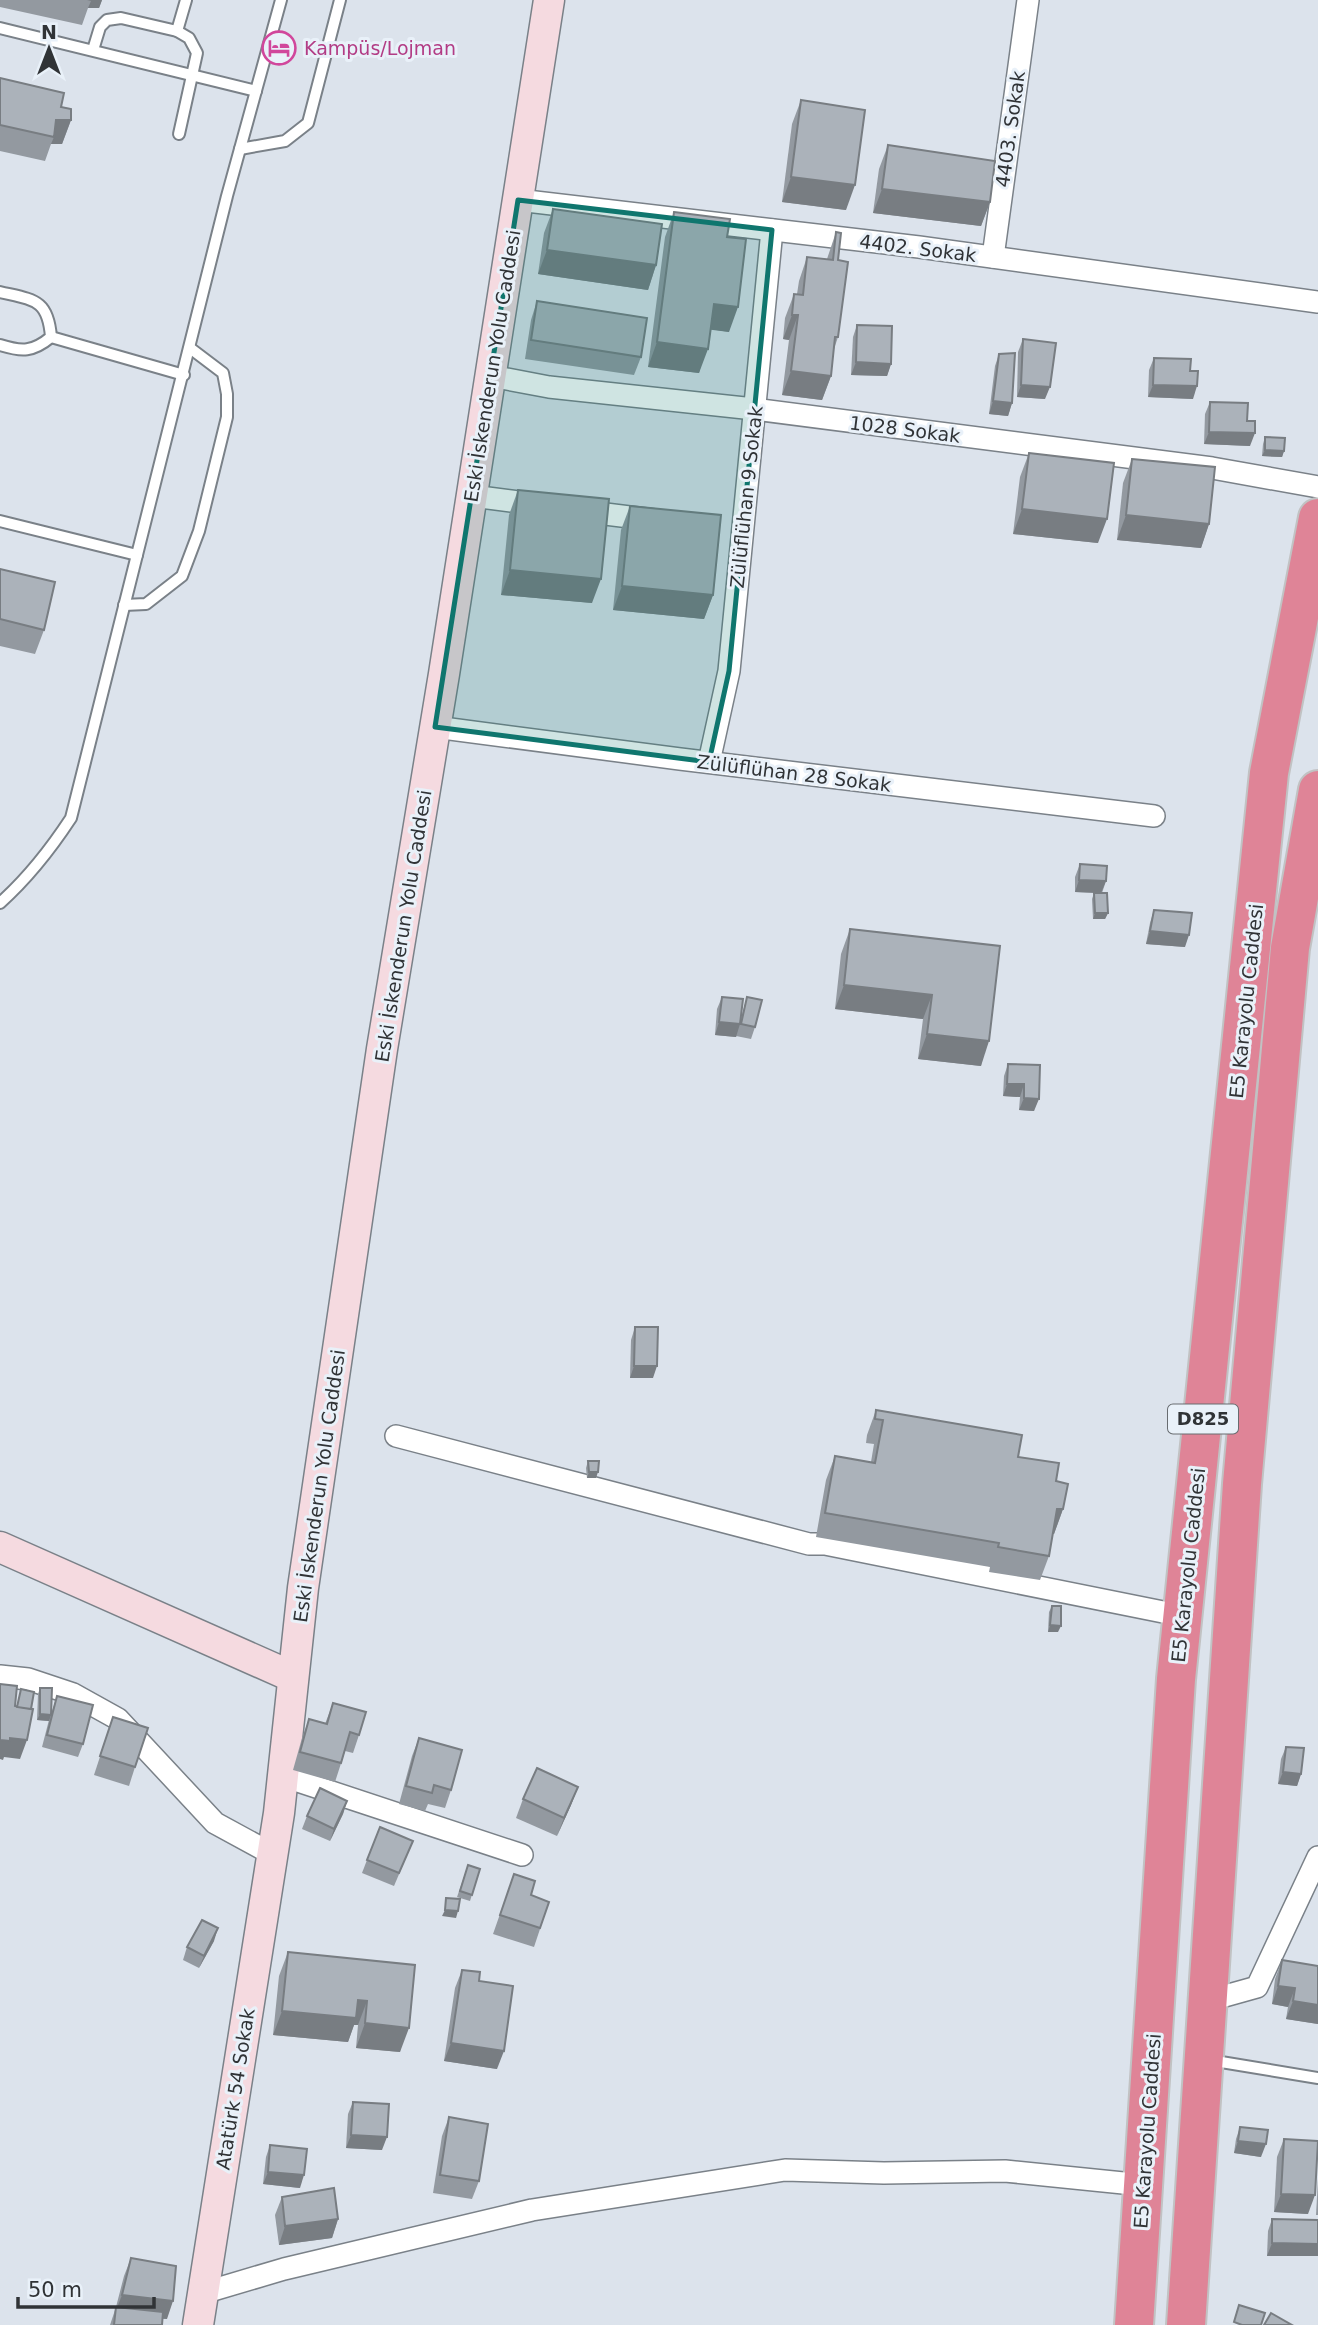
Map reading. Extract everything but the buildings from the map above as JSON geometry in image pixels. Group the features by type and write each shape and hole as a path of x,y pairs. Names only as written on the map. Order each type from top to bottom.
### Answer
{"highway":[{"name":"E5 Karayolu Caddesi","path":"1134,2325 1176,1679 1186,1616 1269,774 1318,518"},
{"name":"E5 Karayolu Caddesi","path":"1186,2325 1242,1484 1290,947 1318,790"}],"street":[{"name":"Eski İskenderun Yolu Caddesi","path":"272,1854 303,1588 382,1049 549,0"},
{"name":"4403. Sokak","path":"993,257 1028,0"},
{"name":"4402. Sokak","path":"518,200 993,257 1318,302"},
{"name":"Zülüflühan 9 Sokak","path":"709,762 729,671 736,532 754,409 772,230"},
{"name":"1028 Sokak","path":"491,376 549,387 754,409 1212,468 1318,487"},
{"path":"472,496 675,523"},
{"name":"Zülüflühan 28 Sokak","path":"435,727 1153,816"},
{"path":"396,1436 809,1544 825,1544 1186,1616"},
{"path":"0,1547 293,1677"},
{"path":"0,1676 28,1679 73,1694 118,1719 215,1823 272,1854"},
{"path":"283,1776 522,1855"},
{"name":"Atatürk 54 Sokak","path":"198,2325 272,1854"},
{"path":"1207,2001 1257,1987 1318,1857"},
{"path":"202,2293 284,2269 532,2210 785,2170 884,2173 1005,2171 1143,2185"}],"lane":[{"path":"177,32 186,0"},
{"path":"0,903 24,882 49,852 71,818 240,149 281,0"},
{"path":"240,149 285,141 308,123 340,0"},
{"path":"93,50 100,27 107,20 121,18 177,32 190,38 197,53 179,134"},
{"path":"0,28 256,91"},
{"path":"0,292 40,304 49,316 51,337"},
{"path":"51,337 184,375"},
{"path":"0,345 17,350 38,348 51,337"},
{"path":"124,605 146,604 182,576 199,531 217,466 227,417 223,373 190,348"},
{"path":"0,521 137,555"},
{"path":"1203,2059 1318,2078"}],"highlighted area":[{"path":"518,200 772,230 729,671 709,762 435,727"}],"place":[{"name":"Kampüs/Lojman","path":"279,48"}]}
